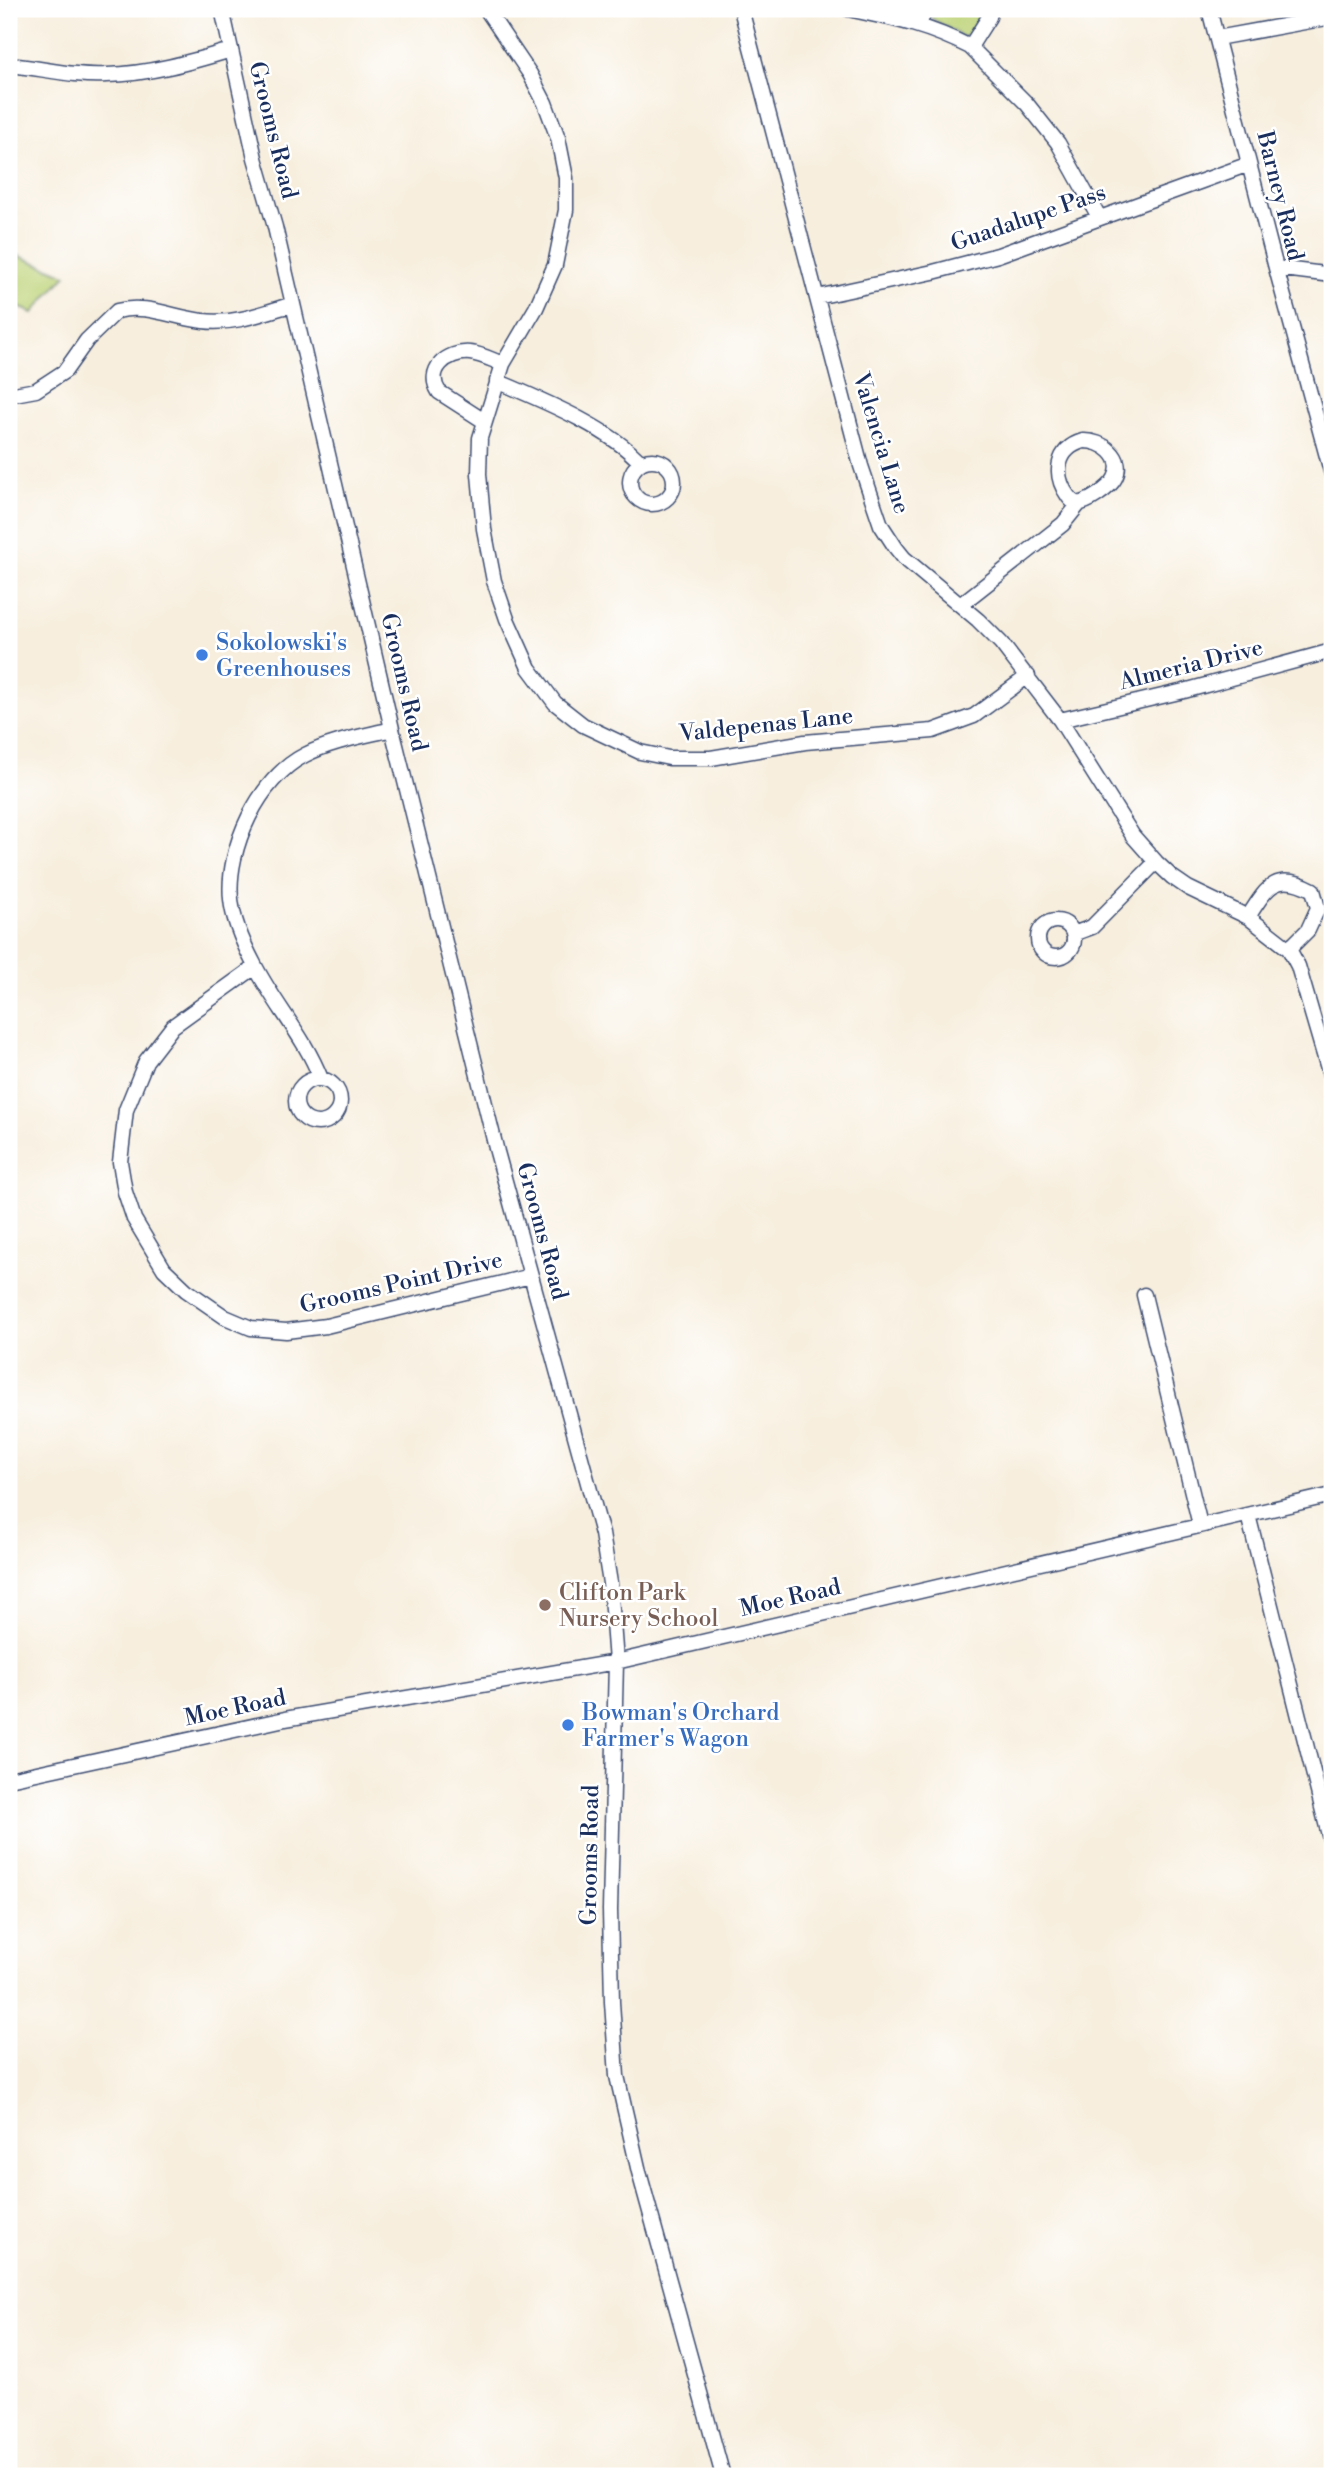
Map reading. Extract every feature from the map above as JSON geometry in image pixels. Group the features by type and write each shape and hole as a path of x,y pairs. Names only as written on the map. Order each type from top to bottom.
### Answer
{"street":[{"name":"Grooms Road","path":"222,9 255,158 275,227 392,729 497,1152 602,1534 610,1583 616,1662 610,1910 617,2076 639,2172 723,2476"},
{"name":"Valdepenas Lane","path":"486,9 530,74 545,103 558,138 566,178 566,211 555,265 536,308 503,364 480,438 479,474 484,528 494,580 507,619 529,668 555,703 583,725 640,752 669,758 711,758 805,742 933,731 974,716 1028,676"},
{"name":"Valencia Lane","path":"741,9 861,467 881,525 904,558 1001,643 1028,676 1060,720 1133,836 1156,862 1188,888 1248,917 1289,949 1298,966 1332,1078"},
{"path":"848,9 919,24 970,47 1027,104 1058,143 1099,217"},
{"path":"919,24 926,9"},
{"path":"970,47 989,17 991,9"},
{"name":"Barney Road","path":"1209,9 1332,475"},
{"path":"1217,38 1332,17"},
{"path":"9,65 76,74 107,75 187,63 231,50"},
{"name":"Guadalupe Pass","path":"817,297 998,255 1249,164"},
{"path":"1276,268 1332,275"},
{"path":"9,395 36,390 65,371 88,340 117,311 147,309 202,321 232,322 293,304"},
{"path":"484,421 439,392 435,386 437,367 457,353 468,353 503,364"},
{"path":"497,382 542,400 582,421 627,449 641,463"},
{"path":"960,605 1063,524 1079,504 1106,489 1116,478 1118,467 1113,454 1097,442 1083,441 1071,446 1059,462 1060,482 1072,500 1079,504"},
{"name":"Almeria Drive","path":"1060,720 1184,691 1332,651"},
{"path":"321,1079 307,1048 255,967 239,933 231,901 232,863 248,817 270,786 303,756 392,729"},
{"path":"1073,934 1092,927 1156,862"},
{"path":"1248,917 1265,890 1277,882 1297,881 1313,890 1318,908 1308,930 1289,949"},
{"name":"Grooms Point Drive","path":"255,967 173,1026 146,1061 126,1110 120,1162 125,1192 134,1219 164,1269 186,1290 225,1317 251,1328 286,1331 326,1326 531,1276"},
{"path":"1144,1295 1200,1525"},
{"name":"Moe Road","path":"9,1779 285,1719 616,1662 1332,1495"},
{"path":"1248,1514 1332,1847"}],"green space":[{"path":"932,9 983,9 969,35 963,37 933,19 930,13"},
{"path":"9,252 66,275 33,313 9,303"}],"place":[{"name":"Sokolowski's Greenhouses","path":"202,655"},
{"name":"Clifton Park Nursery School","path":"545,1605"},
{"name":"Bowman's Orchard Farmer's Wagon","path":"568,1725"}]}
